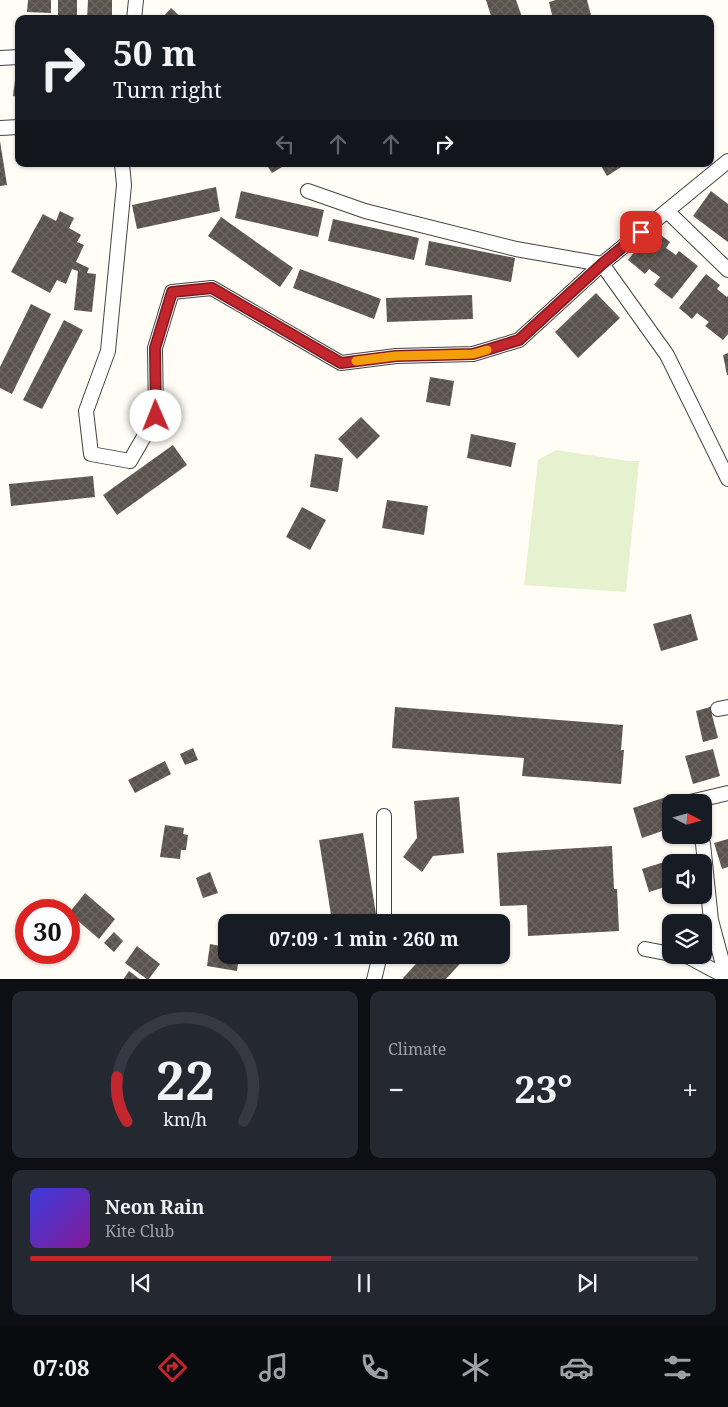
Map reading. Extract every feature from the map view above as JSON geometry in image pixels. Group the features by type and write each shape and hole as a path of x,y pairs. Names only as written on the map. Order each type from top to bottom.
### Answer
{"street":[{"path":"134,15 136,0"},
{"path":"0,58 15,57"},
{"path":"0,128 15,127"},
{"path":"122,167 124,185 108,351 86,410 91,454 130,461 156,416 155,348 172,292 212,288 341,363 396,356 473,354 519,340 602,264 728,161"},
{"path":"308,191 365,211 516,249 602,264 668,355 728,479"},
{"path":"667,211 728,270"},
{"path":"712,797 728,793"},
{"path":"384,816 384,914"},
{"path":"703,844 710,920 727,977"},
{"path":"645,949 662,952"},
{"path":"374,979 378,964"},
{"path":"702,964 727,977"}],"green space":[{"path":"556,450 639,461 626,592 524,585 538,460"}],"building":[{"path":"28,0 51,0 51,13 27,12"},
{"path":"58,0 77,0 77,15 58,15"},
{"path":"88,0 112,0 112,15 87,15"},
{"path":"486,0 516,0 521,15 491,15"},
{"path":"556,0 587,0 591,15 552,15 549,2"},
{"path":"171,8 179,15 165,15"},
{"path":"15,80 15,96 13,96"},
{"path":"0,141 7,185 0,186"},
{"path":"268,167 282,167 272,173"},
{"path":"602,167 621,167 607,176"},
{"path":"216,187 220,211 137,229 132,205"},
{"path":"241,191 324,210 318,237 235,218"},
{"path":"711,191 728,204 728,242 693,216"},
{"path":"60,211 74,218 69,228 81,235 77,242 84,245 76,262 89,268 87,273 96,274 92,312 74,310 78,271 72,269 66,284 57,280 50,293 11,272 43,214 56,221"},
{"path":"221,217 293,268 280,287 208,236"},
{"path":"333,219 419,238 414,260 328,241"},
{"path":"653,229 670,242 666,248 676,255 679,251 698,266 672,299 654,285 660,277 649,269 645,274 628,260"},
{"path":"429,241 515,258 511,282 425,265"},
{"path":"300,269 381,299 374,319 293,288"},
{"path":"706,274 720,285 717,289 728,296 728,334 723,340 705,326 709,322 697,313 692,319 679,308"},
{"path":"596,293 620,318 578,358 555,332"},
{"path":"472,295 473,319 387,322 386,298"},
{"path":"31,304 51,314 12,394 0,388 0,367"},
{"path":"64,320 83,330 42,409 23,400"},
{"path":"728,353 728,375 727,375 723,355"},
{"path":"430,377 454,381 450,406 426,402"},
{"path":"361,417 380,436 357,459 338,439"},
{"path":"471,434 516,443 511,467 467,458"},
{"path":"173,445 187,465 117,515 103,495"},
{"path":"315,454 343,458 338,492 310,487"},
{"path":"93,476 95,497 11,506 9,484"},
{"path":"387,500 428,506 424,535 382,528"},
{"path":"302,507 326,520 310,550 286,537"},
{"path":"691,614 698,640 661,651 653,624"},
{"path":"395,707 623,725 621,750 624,750 621,784 522,776 524,758 392,748"},
{"path":"710,707 718,738 703,742 696,711"},
{"path":"193,748 198,760 185,765 180,754"},
{"path":"713,749 720,776 693,784 685,756"},
{"path":"165,761 171,774 135,793 128,780"},
{"path":"459,797 464,853 433,856 422,872 403,857 417,838 414,801"},
{"path":"662,798 662,831 642,838 633,808"},
{"path":"165,825 184,828 183,834 188,835 186,850 181,850 180,859 160,857"},
{"path":"363,833 376,914 331,914 319,840"},
{"path":"728,839 728,867 722,869 714,843"},
{"path":"612,846 614,889 617,889 619,931 528,936 527,905 500,906 497,853"},
{"path":"662,863 662,888 649,892 642,869"},
{"path":"210,872 218,893 203,898 196,878"},
{"path":"85,893 115,919 99,939 80,923 80,899"},
{"path":"114,932 123,941 114,952 104,943"},
{"path":"210,944 218,946 218,964 238,964 237,971 207,966"},
{"path":"137,946 160,964 149,979 147,979 125,963"},
{"path":"416,964 460,964 446,979 404,979"},
{"path":"129,971 140,979 124,979"}],"slow traffic":[{"path":"356,361 396,356 473,354 487,350"}],"route":[{"path":"156,416 155,348 172,292 212,288 341,363 396,356 473,354 519,340 602,264 641,232"}]}
